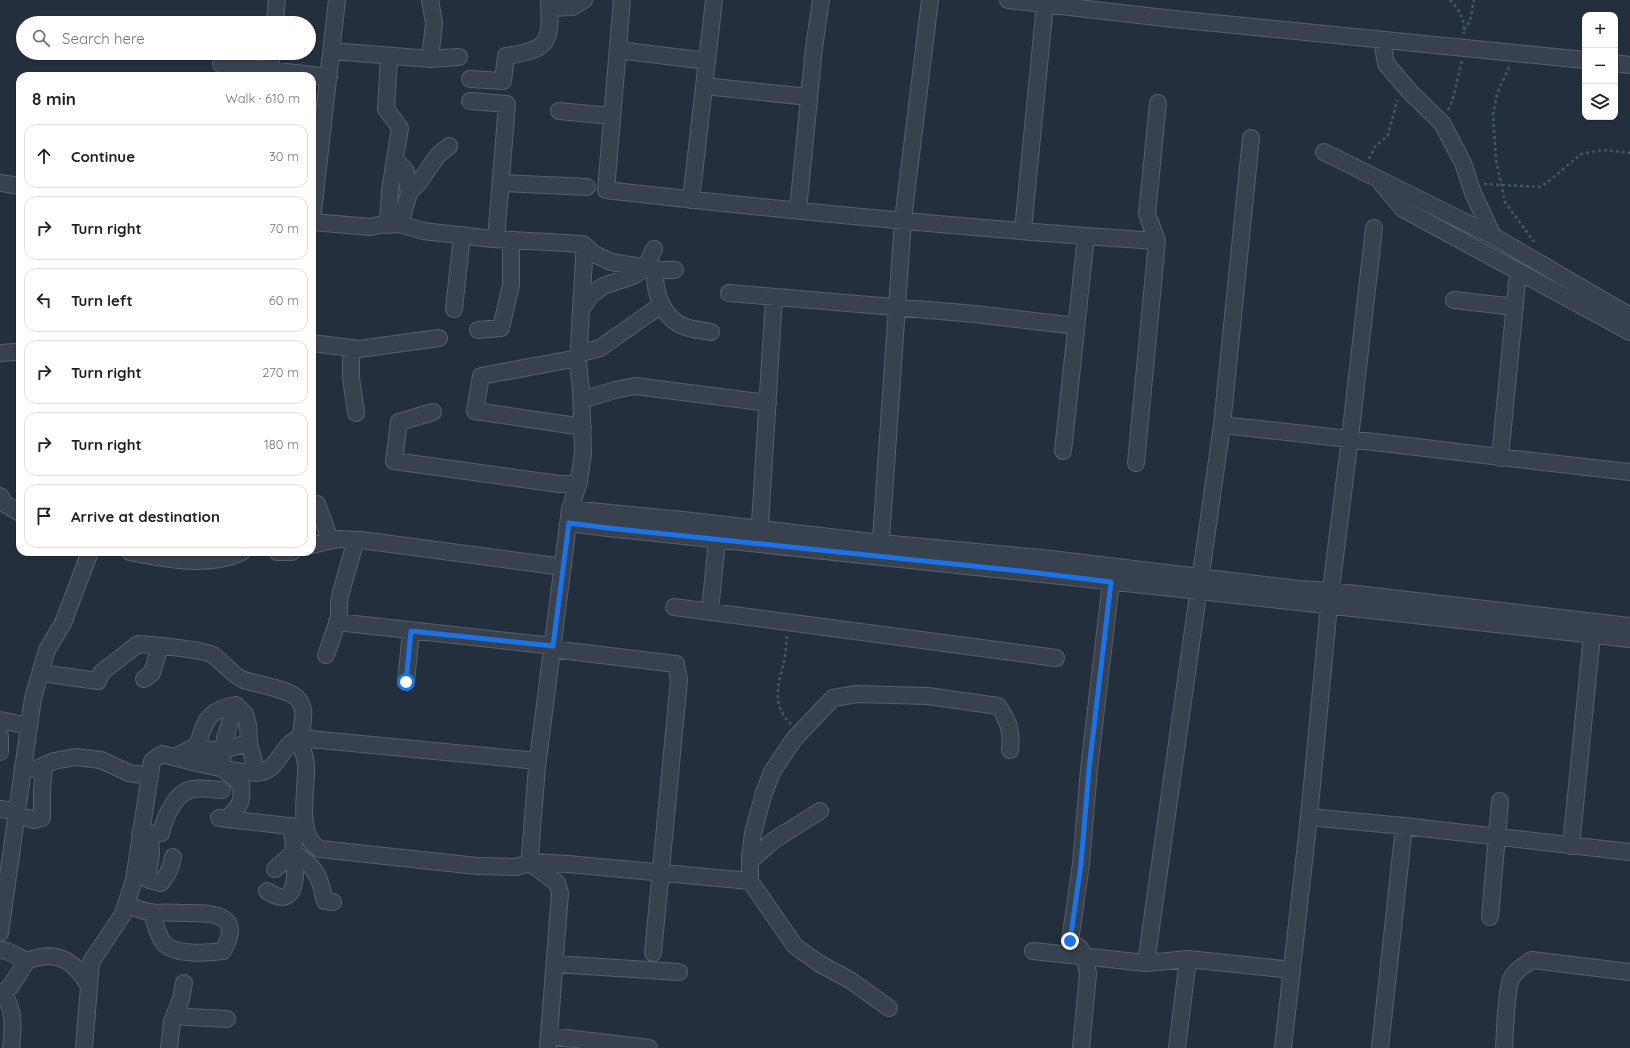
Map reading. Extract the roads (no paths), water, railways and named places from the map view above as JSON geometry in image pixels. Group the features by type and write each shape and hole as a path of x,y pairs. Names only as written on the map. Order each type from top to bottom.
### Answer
{"street":[{"path":"276,16 277,0"},
{"path":"316,153 329,77 337,0"},
{"path":"332,51 389,56 445,58 432,40 434,23 430,0"},
{"path":"470,78 503,81 506,56 524,54 536,50 547,40 549,28 549,4 573,7 584,0"},
{"path":"619,0 618,50 606,190 691,200 903,220 1157,241"},
{"path":"691,200 714,0"},
{"path":"798,210 809,97 821,0"},
{"path":"880,550 903,220 930,0"},
{"path":"1008,0 1041,2 1166,18 1582,60"},
{"path":"1023,230 1041,2"},
{"path":"1382,40 1386,64 1402,83 1442,123 1463,163 1493,236"},
{"path":"618,50 707,61"},
{"path":"389,56 386,109 400,128 390,190 394,224"},
{"path":"270,70 271,60"},
{"path":"221,64 287,72"},
{"path":"1618,64 1630,65"},
{"path":"316,75 329,77"},
{"path":"704,86 809,97"},
{"path":"470,101 507,104 501,183 503,239 510,285 501,328 478,330"},
{"path":"1136,464 1157,241 1147,214 1158,102"},
{"path":"559,111 612,116"},
{"path":"1146,963 1222,425 1251,138"},
{"path":"394,224 409,193 420,181 438,155 449,146"},
{"path":"1324,152 1493,236 1630,316"},
{"path":"396,160 406,171 409,193"},
{"path":"1377,179 1403,209 1630,332"},
{"path":"0,183 16,185"},
{"path":"501,183 587,187"},
{"path":"316,218 371,227 394,224 423,231 503,239 583,244 594,254 611,262 675,270"},
{"path":"1283,1048 1309,817 1330,598 1374,228"},
{"path":"454,309 462,235"},
{"path":"1063,451 1086,236"},
{"path":"583,244 584,259 578,356 582,400 583,453 578,484 569,516 538,761 530,854 534,866 557,884 560,893 548,1042 649,1048"},
{"path":"654,249 650,268 661,305 665,311 686,327 711,332"},
{"path":"581,309 591,295 603,286 633,276 650,268"},
{"path":"1500,458 1517,282"},
{"path":"729,293 897,307 1076,326"},
{"path":"760,537 774,297"},
{"path":"1454,300 1515,307"},
{"path":"583,427 475,411 481,376 578,356 600,348 661,305"},
{"path":"316,344 359,349 439,338"},
{"path":"351,348 351,378 356,413"},
{"path":"582,400 615,390 635,386 768,403"},
{"path":"433,412 399,422 394,461 559,484 578,484"},
{"path":"1222,425 1350,438 1500,458 1630,472"},
{"path":"0,496 5,504 16,511"},
{"path":"317,504 327,531 328,542"},
{"path":"569,516 683,520 760,537 880,550 1021,571 1111,582 1200,584"},
{"path":"569,516 717,539 760,537"},
{"path":"316,544 338,539 356,540 563,567"},
{"path":"710,611 717,539"},
{"path":"326,655 337,622 341,592 356,540"},
{"path":"880,550 1051,559 1200,584 1330,598 1630,626"},
{"path":"0,932 18,814 33,698 42,672 47,650 63,623 88,556"},
{"path":"150,556 191,560 212,560 227,556"},
{"path":"1081,1048 1088,985 1086,962 1080,948 1070,941 1081,864 1089,769 1111,582"},
{"path":"1330,598 1630,639"},
{"path":"674,607 1056,658"},
{"path":"337,622 676,664 679,680 652,953"},
{"path":"406,682 411,631"},
{"path":"1571,846 1592,635"},
{"path":"42,672 98,681 102,672 138,644 186,649 212,655 244,680 284,691 298,699 302,706 304,716 300,738 306,765 303,814 294,844 293,853 296,868 293,887 290,894 282,897 274,896 267,891"},
{"path":"144,679 152,673 160,647"},
{"path":"889,1008 850,980 820,964 795,946 750,881 750,861 753,833 763,796 772,772 794,739 833,698 857,694 928,696 998,706 1008,721 1011,736 1010,750"},
{"path":"236,705 245,714 249,730 249,743 257,773"},
{"path":"175,757 183,751 195,747 199,742 206,720 212,713 223,708 236,705"},
{"path":"221,767 223,750 230,720 236,705"},
{"path":"0,720 29,726"},
{"path":"0,736 0,752"},
{"path":"84,1048 90,962 120,919 134,880 145,834 152,761 158,756 162,754 257,773 265,771 280,757 291,743 300,738 538,761"},
{"path":"195,747 205,750 223,750 249,743"},
{"path":"23,767 37,769 54,761 76,757 101,760 129,773 150,776"},
{"path":"0,809 34,820 42,818 44,765"},
{"path":"221,767 241,784 242,802 222,819 299,827 314,846 327,851 477,866 516,867 533,862 750,881"},
{"path":"145,834 161,833 164,821 184,792 194,788 222,790"},
{"path":"1490,917 1500,801"},
{"path":"750,861 774,840 820,811"},
{"path":"1309,817 1404,826 1630,852"},
{"path":"1380,1048 1404,826"},
{"path":"145,834 151,853 148,874 149,880 161,883 172,867 173,857"},
{"path":"275,869 293,853"},
{"path":"293,853 303,858 311,866 318,877 325,901 333,902"},
{"path":"126,904 151,912 203,913 219,915 228,922 230,939 223,951 206,953 172,949 163,942 151,912"},
{"path":"0,950 7,951 27,961"},
{"path":"1034,952 1146,963 1188,959 1292,970"},
{"path":"11,1048 13,1031 10,1006 2,994 10,987 27,961 41,955 62,958 78,969 89,986"},
{"path":"1178,1048 1188,959"},
{"path":"1504,1048 1507,1002 1511,980 1520,967 1532,960 1630,972"},
{"path":"71,963 90,962"},
{"path":"555,964 679,972"},
{"path":"169,1048 172,1022 182,999 184,983"},
{"path":"176,1014 188,1017 227,1019"}]}
